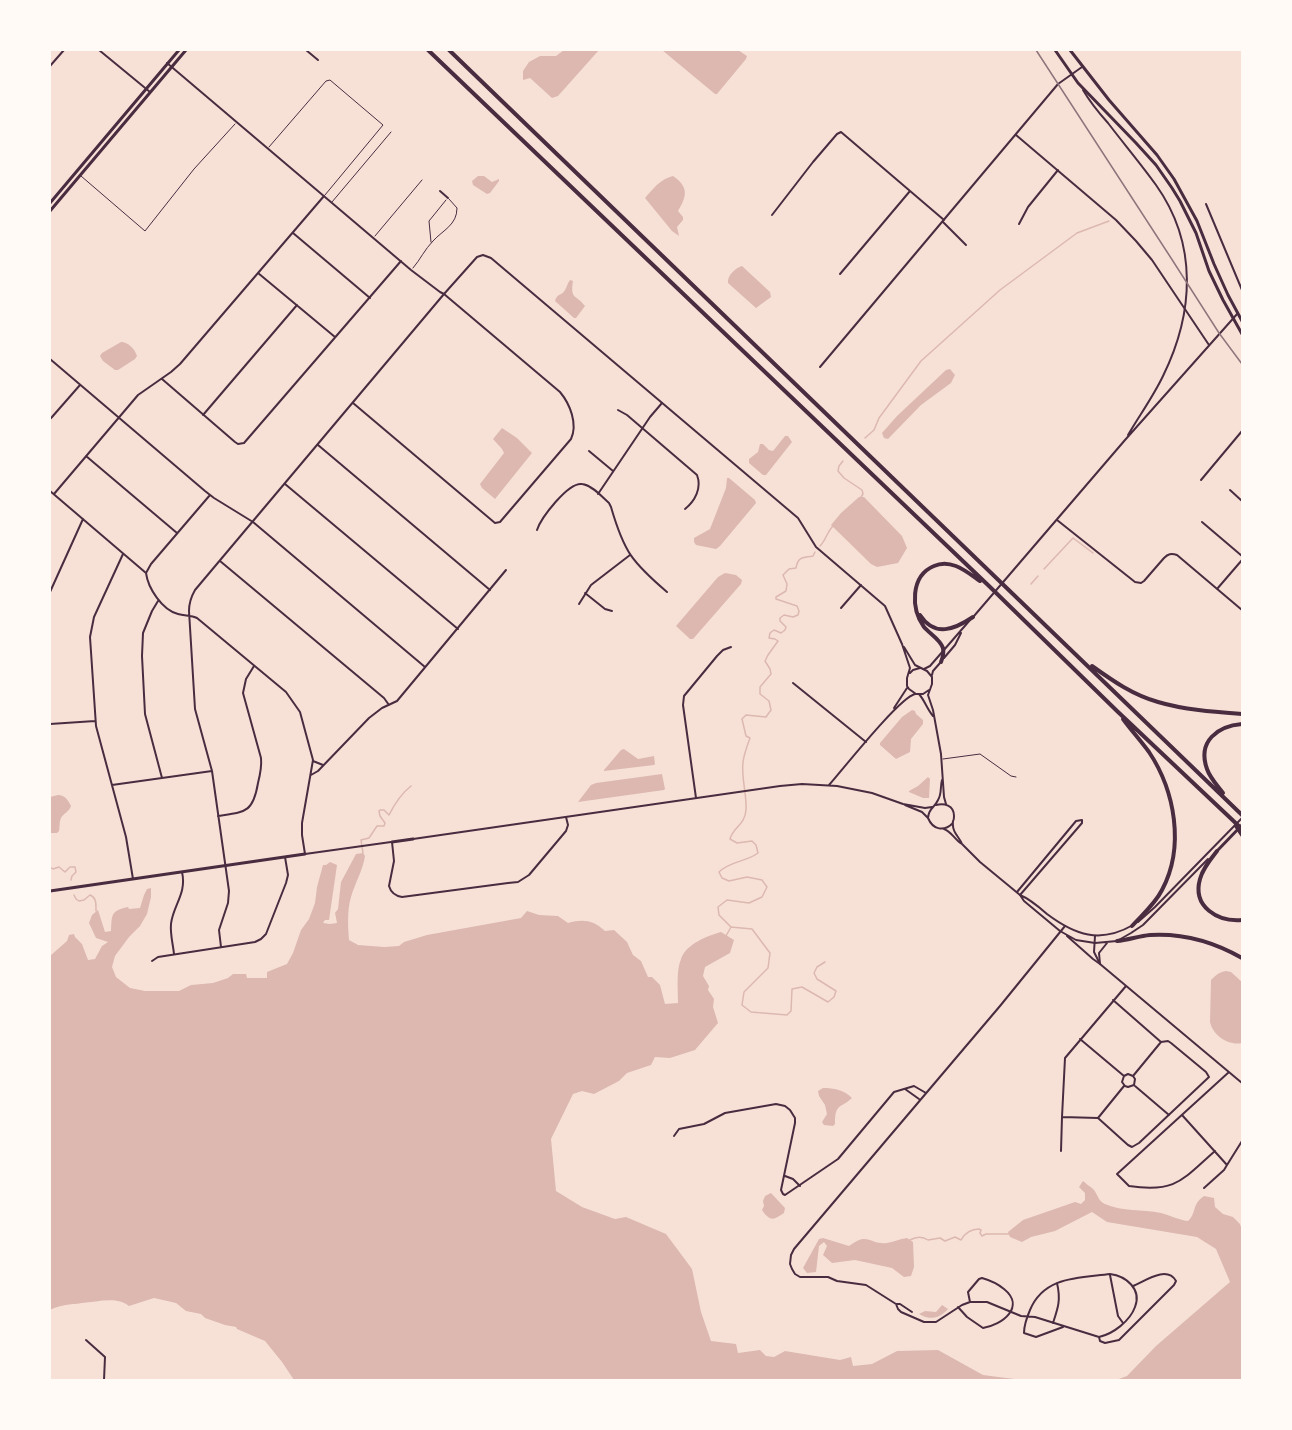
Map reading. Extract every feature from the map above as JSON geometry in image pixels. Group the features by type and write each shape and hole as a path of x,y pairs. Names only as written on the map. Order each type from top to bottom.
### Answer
{"highway":[{"path":"428,50 1242,830"},
{"path":"449,50 1242,816"},
{"path":"941,662 943,651 940,644 919,619 915,593 918,580 929,568 938,564 947,564 957,566 989,586"},
{"path":"916,608 924,621 936,628 950,629 973,617"},
{"path":"1080,658 1119,685 1157,702 1242,714"},
{"path":"1117,711 1149,752 1160,773 1169,798 1175,831 1173,862 1165,884 1156,900 1132,926"},
{"path":"1230,803 1209,774 1204,760 1205,752 1208,742 1217,731 1242,724"},
{"path":"1228,816 1242,835"},
{"path":"1217,851 1201,876 1198,887 1199,897 1204,906 1214,914 1226,919 1242,920"},
{"path":"1117,941 1147,936 1175,935 1210,943 1242,958"}],"main road":[{"path":"50,203 179,50"},
{"path":"50,211 186,50"},
{"path":"1055,50 1072,75 1136,142 1172,188 1188,218 1222,300 1242,334"},
{"path":"1070,50 1174,179 1197,221 1214,264 1242,321"},
{"path":"1217,851 1242,825"},
{"path":"392,842 413,838"},
{"path":"50,891 304,854"}],"street":[{"path":"50,66 64,50"},
{"path":"99,50 150,92"},
{"path":"306,50 318,60"},
{"path":"168,63 400,261 444,294 560,392 570,407 574,425 573,434 500,522 496,523 352,403"},
{"path":"820,367 1058,84 1083,67"},
{"path":"1078,82 1163,196 1177,224 1184,247 1187,294 1181,328 1162,379 1125,440"},
{"path":"772,215 813,162 841,132 910,191 966,245"},
{"path":"1016,135 1123,227 1146,251 1209,345"},
{"path":"1019,224 1028,207 1058,171"},
{"path":"440,191 448,198"},
{"path":"840,274 910,191"},
{"path":"54,494 138,395 180,364 324,196"},
{"path":"1206,204 1242,290"},
{"path":"293,232 370,298"},
{"path":"221,947 219,930 229,897 212,771 195,709 189,604 194,592 352,403 473,260 483,255 491,258 798,518 813,544 885,606 910,668 906,691 893,711"},
{"path":"162,379 235,442 242,444 336,338 400,261"},
{"path":"258,273 336,338"},
{"path":"203,415 297,305"},
{"path":"908,675 913,670 930,666 962,631 1125,440 1238,313"},
{"path":"50,358 210,495 253,522 425,667"},
{"path":"50,419 80,385"},
{"path":"598,494 642,428 662,403"},
{"path":"618,410 624,412 697,475 699,484 694,500 684,508"},
{"path":"1201,480 1242,431"},
{"path":"317,445 490,590"},
{"path":"590,451 613,471"},
{"path":"86,456 177,533"},
{"path":"285,483 458,628"},
{"path":"537,530 541,520 571,486 583,484 590,487 611,507 630,555 648,576 667,592"},
{"path":"1230,490 1242,501"},
{"path":"50,491 146,573 149,585 159,600 175,613 197,618 286,692 298,708 313,761 302,823 304,854 392,842 394,861 389,886 392,892 402,897 518,882 529,875 566,831 568,825 566,817"},
{"path":"146,573 151,564 210,495"},
{"path":"50,592 83,519"},
{"path":"1057,519 1135,582 1144,581 1167,555 1177,555 1242,610"},
{"path":"1202,522 1242,558 1217,589"},
{"path":"123,554 92,624 90,637 95,721 126,837 133,879"},
{"path":"579,604 591,585 630,555"},
{"path":"220,561 384,698 388,705"},
{"path":"311,775 369,718 397,701 507,570"},
{"path":"841,608 861,585"},
{"path":"585,593 605,609 612,611"},
{"path":"159,600 143,633 142,656 145,714 162,778"},
{"path":"962,631 955,645 933,671 928,695 933,710 941,759 944,797 946,804 954,812 954,831 962,844"},
{"path":"902,644 915,665 932,677"},
{"path":"696,798 682,705 684,696 717,656 723,650 731,647"},
{"path":"218,816 246,810 252,805 256,796 261,758 243,693 246,679 254,666"},
{"path":"794,683 866,742"},
{"path":"907,686 924,700 928,711 933,716"},
{"path":"829,785 893,711 908,697 929,690"},
{"path":"50,724 95,721"},
{"path":"313,761 323,765"},
{"path":"112,785 212,771"},
{"path":"928,818 929,812 940,797 942,779"},
{"path":"413,838 752,790 796,785 829,785 858,790 922,812 934,827 948,831 980,862 1060,931 1076,940 1095,943 1117,941 1143,925 1217,851"},
{"path":"903,804 925,808 946,804"},
{"path":"1020,895 1079,933 1095,936 1111,934 1132,926 1146,916 1242,816"},
{"path":"1017,892 1076,821 1082,820 1082,823 1020,895"},
{"path":"944,829 953,823"},
{"path":"152,961 158,957 255,942 261,939 266,934 286,883 288,875 285,857"},
{"path":"174,954 171,928 172,918 182,894 181,872"},
{"path":"912,1312 866,1285 837,1281 828,1277 800,1277 792,1269 790,1257 794,1249 1065,926"},
{"path":"1065,934 1242,1083"},
{"path":"1095,936 1095,955 1100,964"},
{"path":"1100,964 1099,953 1108,943"},
{"path":"1061,1150 1064,1061 1126,986"},
{"path":"1113,1000 1161,1042"},
{"path":"1080,1039 1124,1076"},
{"path":"1062,1117 1098,1119 1132,1147 1209,1077 1168,1041 1161,1042 1133,1076"},
{"path":"1215,1151 1184,1178 1161,1188 1129,1186 1117,1174 1228,1072"},
{"path":"1124,1076 1130,1074 1133,1076 1136,1081 1134,1085"},
{"path":"1124,1076 1122,1082 1125,1086"},
{"path":"1134,1085 1169,1115"},
{"path":"1125,1086 1134,1085"},
{"path":"674,1136 679,1129 704,1124 725,1113 781,1105 790,1110 795,1118 781,1190 783,1194 787,1194 838,1159 894,1092 914,1086 926,1094"},
{"path":"1098,1119 1125,1086"},
{"path":"905,1089 920,1100"},
{"path":"1182,1115 1227,1165"},
{"path":"1204,1188 1224,1170 1242,1141"},
{"path":"1139,1143 1145,1149"},
{"path":"784,1176 793,1179 800,1186"},
{"path":"896,1304 898,1309 908,1316 924,1322 936,1322 970,1302 987,1302 1021,1316 1027,1317 1053,1323 1099,1337 1111,1333 1132,1313 1137,1304 1133,1286 1124,1278 1110,1274 1070,1280 1047,1287 1033,1303 1027,1317 1024,1333 1038,1336 1063,1327"},
{"path":"1110,1274 1118,1316 1123,1323"},
{"path":"1099,1337 1100,1341 1105,1343 1119,1340 1176,1281 1174,1276 1162,1274 1133,1286"},
{"path":"958,1307 967,1317 983,1328 1003,1321 1011,1312 1012,1302 1009,1294 1002,1287 982,1278 968,1293 970,1302"},
{"path":"1053,1323 1060,1296 1057,1283"},
{"path":"86,1340 105,1358 104,1380"}],"lane":[{"path":"267,148 326,81 330,81 383,125 324,196"},
{"path":"80,176 144,231 236,122"},
{"path":"332,203 391,132"},
{"path":"373,238 422,180"},
{"path":"411,270 431,242 451,226 457,208 448,198 429,221 431,242"},
{"path":"941,759 980,754 1011,776 1016,777"}],"shaded area":[{"path":"564,50 599,50 558,96 552,98 530,78 523,80 523,71 529,62 540,56 556,56"},
{"path":"662,50 738,50 747,56 715,94"},
{"path":"478,176 484,176 492,182 499,179 499,181 487,194 473,185 472,181"},
{"path":"673,176 682,184 685,192 678,211 683,217 677,227 679,236 672,231 645,198 661,182"},
{"path":"742,266 770,292 771,297 756,308 728,283 732,273"},
{"path":"570,280 573,281 573,294 585,306 576,318 555,301 564,292"},
{"path":"121,342 131,346 137,356 115,370 100,356"},
{"path":"950,369 955,375 951,383 921,405 888,439 884,438 882,433 897,416 946,370"},
{"path":"502,428 517,438 532,453 495,499 480,484 504,453 493,439"},
{"path":"785,436 788,436 792,442 766,475 749,463 749,459 758,452 760,444 773,451"},
{"path":"727,478 756,503 716,549 696,545 694,538 710,529 726,488"},
{"path":"859,497 864,497 902,536 907,548 898,563 877,567 871,564 831,525"},
{"path":"725,573 736,575 742,580 741,584 693,639 690,639 676,626 718,577"},
{"path":"912,710 923,720 923,724 911,739 910,752 896,759 880,743 902,717"},
{"path":"624,749 638,759 654,756 655,764 604,771"},
{"path":"662,774 664,790 578,802 591,785 596,783"},
{"path":"928,777 930,779 929,798 909,792 918,786"},
{"path":"58,795 66,798 71,806 61,818 59,831 50,833 50,797"},
{"path":"363,853 364,861 351,897 348,913 349,940 358,945 399,946 404,942 427,935 521,918 527,911 539,915 558,916 568,923 588,921 605,931 614,930 627,942 633,955 641,961 648,977 652,977 660,985 665,1004 678,1003 678,969 687,949 704,938 721,932 734,940 730,953 705,967 703,976 714,999 713,1007 718,1023 695,1050 670,1058 655,1057 651,1065 627,1073 619,1081 594,1094 582,1091 573,1094 551,1139 556,1191 582,1207 615,1219 626,1217 666,1234 692,1269 701,1312 711,1341 736,1344 738,1353 760,1350 766,1356 774,1357 785,1351 840,1360 851,1357 853,1366 872,1364 897,1351 938,1350 983,1375 1022,1380 294,1380 265,1341 236,1327 186,1311 176,1303 154,1298 129,1306 119,1301 107,1300 66,1305 50,1310 50,956 67,941 69,935 74,934 82,944 88,960 95,959 102,946 108,942 96,938 89,923 92,915 98,910 105,932 111,931 113,914 128,907 129,909 140,908 147,889 151,888 147,914 115,956 112,967 116,977 130,988 145,991 179,991 191,985 213,983 233,974 246,974 247,978 267,978 267,972 287,964 293,953 301,930 309,919 315,903 323,865 330,862 337,865 329,920 323,923 337,923 335,913 338,909 341,882 356,854"},
{"path":"1226,971 1231,972 1242,982 1242,1043 1237,1044 1218,1036 1210,1022 1211,980"},
{"path":"823,1088 839,1090 852,1098 837,1109 833,1126 824,1125 822,1122 827,1114 818,1091"},
{"path":"1083,1181 1105,1204 1161,1213 1188,1221 1200,1199 1204,1196 1214,1198 1215,1207 1223,1214 1233,1217 1240,1224 1242,1230 1242,1380 1116,1380 1127,1376 1156,1346 1230,1282 1216,1249 1197,1237 1107,1222 1092,1212 1055,1231 1031,1237 1022,1242 1010,1237 1008,1232 1023,1220 1075,1202 1081,1204 1085,1200 1085,1193 1079,1187"},
{"path":"771,1193 785,1208 784,1213 772,1219 767,1217 762,1210 765,1196"},
{"path":"823,1238 849,1246 861,1239 887,1243 907,1238 913,1242 914,1267 911,1276 904,1277 892,1268 855,1260 832,1263 823,1255 827,1246 824,1242 819,1246 816,1272 807,1273 803,1268 819,1239"},
{"path":"942,1305 948,1309 942,1315 931,1318 919,1314 925,1311 936,1312"}],"waterway":[{"path":"865,438 874,430 879,418 921,361 1000,290 1077,233 1109,221"},
{"path":"843,461 838,471 862,490 861,497"},
{"path":"820,546 833,526"},
{"path":"1044,569 1073,538 1093,553"},
{"path":"726,936 731,927 719,915 718,907 727,900 749,903 762,897 767,887 762,880 747,877 729,881 722,878 719,872 723,868 758,853 752,841 737,843 730,839 744,819 746,810 743,768 750,738 746,736 742,719 746,715 766,717 771,710 769,701 760,694 760,687 771,674 765,661 778,641 769,638 770,633 774,630 781,633 785,630 786,627 780,618 784,615 793,617 798,615 799,611 797,606 776,599 776,597 786,591 787,584 783,575 789,569 796,568 800,559 813,556 815,552"},
{"path":"1031,584 1038,576"},
{"path":"363,853 361,840 369,838 377,826 384,826 385,823 379,811 384,810 389,815 398,799 411,786"},
{"path":"50,867 53,869 59,867 65,872 70,867 75,867 76,872 71,880"},
{"path":"74,895 79,901 92,896 96,902 96,911"},
{"path":"731,927 752,929 770,953 768,968 744,992 742,1005 751,1012 787,1015 791,1011 792,989 802,987 828,1002 834,997 836,991 817,979 814,973 817,967 825,962"},
{"path":"910,1240 919,1237 928,1240 940,1238 945,1241 955,1237 961,1240 968,1232 979,1229 982,1236 1009,1234"}],"railway":[{"path":"1036,50 1219,333 1242,364"}]}
